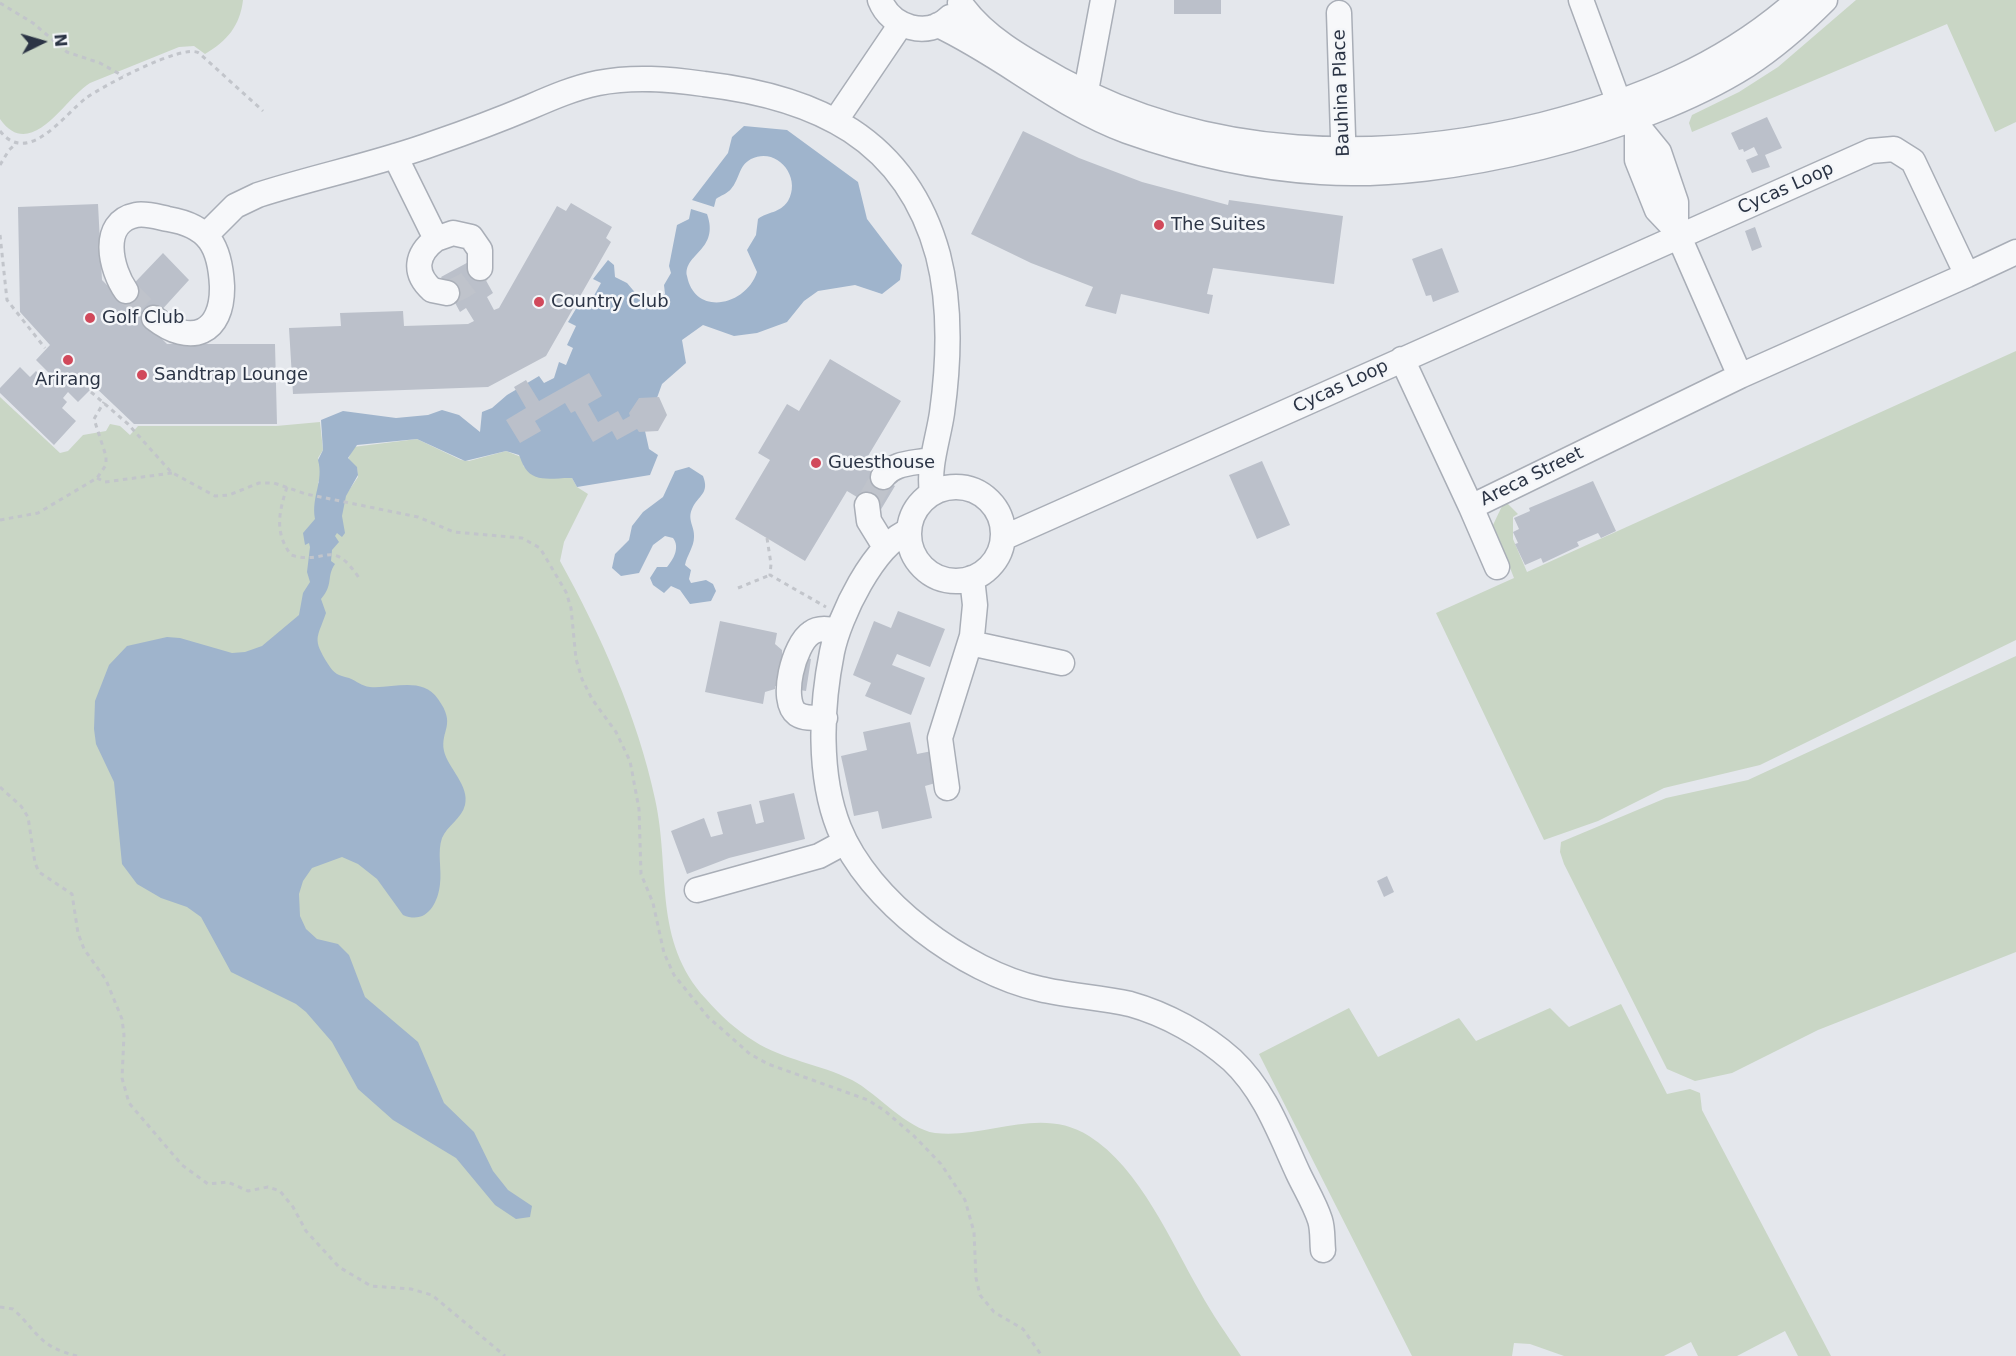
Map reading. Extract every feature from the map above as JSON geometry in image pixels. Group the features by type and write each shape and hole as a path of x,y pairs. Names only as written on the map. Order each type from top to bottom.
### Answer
{"street":[{"path":"880,0 889,15 901,24 926,29 947,20 961,2 968,15 989,34 1084,102"},
{"path":"1084,102 1104,0"},
{"path":"1581,0 1630,116 1637,160 1657,210 1678,234 1740,376"},
{"path":"1630,116 1660,88 1706,66 1767,27 1798,0"},
{"path":"938,25 1084,102 1214,135 1344,162 1630,116 1701,90 1747,65 1780,41 1825,0"},
{"name":"Bauhina Place","path":"1339,13 1344,162"},
{"path":"836,120 901,24"},
{"path":"206,236 235,207 258,195 433,144 566,91 614,80 657,80 738,88 782,97 836,120 862,137 901,178 920,209 937,253 946,297 946,373 933,459 932,493"},
{"name":"Cycas Loop","path":"1003,538 1103,495 1678,234 1871,151 1894,149 1913,161 1920,171 1967,275"},
{"path":"395,156 436,239"},
{"path":"126,291 115,271 111,246 119,225 129,217 149,215 185,222 206,236 219,253 221,263 222,305 215,321 200,331 175,333 154,318"},
{"path":"447,293 432,290 420,273 418,260 422,251 436,239 453,233 471,237 480,250 480,268"},
{"name":"Areca Street","path":"1402,359 1471,507 1740,376 2016,252"},
{"path":"883,477 889,470 900,464 933,459"},
{"path":"960,487 975,491 987,498 999,516 1003,538 995,561 986,570 972,578 949,581 935,577 924,569 913,552 909,531 913,515 932,493 946,488 960,487"},
{"path":"867,505 869,521 885,547"},
{"path":"1471,507 1497,567"},
{"path":"909,531 885,547 841,623 828,671 825,718 828,787 833,810 845,842 874,883 895,906 924,932 958,955 1011,980 1039,989 1111,1000 1156,1013 1190,1030 1232,1060 1264,1099 1321,1221 1323,1250"},
{"path":"947,788 940,738 970,643 975,604 972,578"},
{"path":"825,718 804,717 796,713 789,702 789,688 795,656 804,638 820,629 841,623"},
{"path":"970,643 1062,663"},
{"path":"697,890 819,856 845,842"}],"path":[{"path":"0,3 33,23 67,52 100,63 124,77"},
{"path":"0,165 9,150 17,143 39,137 55,128 86,98 163,59 194,50 262,111"},
{"path":"0,131 11,141 17,143"},
{"path":"0,235 7,300 45,348"},
{"path":"91,392 128,424 172,473 215,496 229,495 260,483 274,483 306,494 346,503"},
{"path":"0,520 38,513 98,478 106,465 106,456 94,419 104,402"},
{"path":"98,478 105,482 172,473"},
{"path":"286,487 278,527 285,547 294,556 336,554 349,562 359,578"},
{"path":"767,538 771,564 770,575"},
{"path":"738,588 770,575"},
{"path":"770,575 841,623"},
{"path":"0,787 21,806 28,817 34,863 39,872 72,894 78,933 84,949 106,980 122,1019 124,1035 121,1064 124,1092 135,1112 162,1140 173,1156 208,1184 228,1182 248,1191 268,1187 280,1191 293,1207 306,1231 339,1267 371,1286 411,1289 432,1295 505,1356"},
{"path":"0,1307 13,1309 32,1331 54,1350 77,1356"}],"green space":[{"path":"0,0 243,0 239,18 231,32 220,44 205,54 194,46 179,47 90,83 47,123 36,131 24,134 12,131 0,119"},
{"path":"1856,0 2016,0 2016,122 1995,132 1947,24 1692,132 1689,123 1692,115 1739,92 1778,67"},
{"path":"2016,351 2016,640 1760,765 1664,788 1598,821 1544,840 1436,613 1514,578 1493,525 1503,504 1508,504 1518,514 1513,517 1513,539 1527,572"},
{"path":"0,397 60,453 68,451 83,435 106,431 110,424 120,426 130,435 138,426 276,426 320,422 323,450 318,458 322,473 318,483 345,496 358,477 357,468 348,460 353,447 417,439 461,460 469,461 506,451 521,457 524,467 572,478 577,487 588,494 564,542 560,561 603,647 639,738 660,826 670,929 689,976 706,999 728,1022 754,1041 777,1053 852,1080 903,1118 924,1130 955,1134 1013,1125 1052,1123 1070,1127 1089,1136 1124,1167 1139,1186 1210,1308 1241,1356 0,1356"},
{"path":"2016,656 2016,952 1818,1030 1732,1073 1695,1081 1667,1069 1564,864 1560,852 1561,842 1666,798 1748,780"},
{"path":"1621,1004 1667,1094 1690,1089 1700,1093 1702,1110 1831,1356 1798,1356 1785,1331 1737,1356 1698,1356 1691,1342 1664,1356 1564,1356 1530,1344 1514,1343 1512,1356 1412,1356 1259,1054 1349,1008 1378,1057 1459,1018 1476,1041 1550,1008 1569,1027"}],"water":[{"path":"744,126 787,130 858,182 867,219 902,265 900,280 882,294 855,285 818,291 804,301 787,322 757,333 734,336 703,325 682,340 686,363 662,384 645,431 649,449 658,455 650,475 577,487 572,478 547,479 534,476 525,468 519,455 506,451 465,461 417,439 357,445 348,458 357,467 358,475 346,496 342,516 345,533 342,537 337,533 335,536 339,542 332,550 331,561 335,564 325,594 321,599 326,613 318,634 320,649 334,672 364,686 416,686 431,692 438,699 444,708 447,721 444,751 462,784 466,798 461,814 442,838 439,891 437,899 424,915 411,917 403,915 377,879 358,864 342,857 312,868 303,881 299,894 300,916 306,929 317,939 338,944 349,955 365,997 418,1042 444,1103 474,1132 493,1171 508,1190 532,1206 530,1217 516,1219 495,1205 456,1158 393,1120 358,1089 332,1042 306,1012 296,1004 231,972 201,917 187,907 161,898 137,884 122,864 114,782 96,744 95,701 109,665 127,646 167,637 180,638 232,653 245,652 262,646 299,615 303,593 310,582 307,572 310,547 309,543 305,545 303,533 315,519 314,511 320,475 318,460 323,450 321,420 343,411 396,418 428,415 442,410 459,415 480,432 482,412 492,408 507,395 539,376 544,383 554,378 559,362 566,365 573,348 567,345 576,326 568,322 580,302 583,303 586,298 591,301 601,283 593,279 608,260 614,265 615,277 627,283 638,296 655,299 665,294 664,285 671,273 669,266 677,225 689,219 691,209 707,214 710,226 705,244 687,268 687,276 692,289 700,297 710,302 732,299 743,293 757,272 747,250 756,235 758,219 781,208 788,201 792,182 789,174 778,160 761,156 751,159 744,165 734,185 728,192 716,199 714,207 692,200 728,153 732,137"},
{"path":"689,467 703,476 705,487 691,513 694,541 685,565 691,570 689,579 691,583 706,580 713,584 716,591 711,601 690,604 680,590 671,586 664,593 653,585 650,578 657,567 667,567 672,560 676,549 673,538 665,536 653,545 639,573 621,576 612,568 615,554 629,540 632,526 643,512 663,497 675,471"}],"building":[{"path":"1174,0 1221,0 1221,14 1174,14"},
{"path":"1767,117 1782,148 1765,155 1770,167 1752,173 1746,160 1758,155 1754,147 1744,152 1743,149 1739,150 1731,133"},
{"name":"The Suites","path":"1023,131 1079,158 1142,182 1228,205 1229,200 1343,216 1334,284 1213,268 1207,294 1213,295 1209,314 1121,294 1116,314 1085,306 1093,287 1031,263 971,234"},
{"name":"Country Club","path":"571,203 612,227 606,238 611,242 546,356 488,387 293,394 289,328 341,326 340,313 403,311 404,326 468,324 474,321 466,308 460,312 441,277 474,259 493,293 487,297 494,310 499,308 557,206 566,211"},
{"name":"Golf Club","path":"98,204 102,280 120,298 163,253 189,280 148,325 167,344 275,344 277,424 134,424 94,386 78,402 68,392 63,398 67,402 62,408 76,421 54,445 0,393 0,388 20,367 30,377 36,371 43,379 49,373 36,360 50,345 20,312 18,207"},
{"path":"1755,227 1762,247 1752,251 1745,231"},
{"path":"1442,248 1459,292 1433,302 1431,295 1426,296 1412,259"},
{"name":"Guesthouse","path":"830,359 901,401 862,466 895,486 880,511 847,491 805,561 735,519 770,460 758,453 787,404 799,411"},
{"path":"589,373 602,396 588,404 598,422 618,411 623,420 630,416 629,413 639,398 659,397 667,415 658,431 639,432 637,429 617,440 612,431 593,442 575,411 571,413 565,403 535,421 541,431 520,443 506,420 526,408 514,387 526,380 539,401"},
{"path":"1262,461 1290,525 1257,539 1229,475"},
{"path":"1593,481 1616,531 1601,538 1598,533 1577,542 1579,546 1543,563 1541,558 1525,565 1515,544 1518,543 1513,532 1519,529 1514,518 1530,511 1529,508"},
{"path":"898,611 945,629 930,667 897,654 892,665 925,678 911,715 865,696 871,683 853,675 874,621 891,628"},
{"path":"720,621 777,633 775,644 782,650 782,654 811,659 806,691 775,686 775,689 765,692 763,704 705,692"},
{"path":"910,722 917,754 932,751 939,782 925,786 932,818 882,829 878,811 854,816 841,756 867,750 863,732"},
{"path":"794,793 805,839 729,858 687,874 671,831 704,818 711,837 723,834 717,812 751,804 756,824 764,822 759,801"},
{"path":"1387,876 1394,892 1384,897 1377,881"}],"tunnel":[{"path":"447,293 467,284 480,268"},
{"path":"126,291 154,318"},
{"path":"867,505 883,477"}],"place":[{"name":"The Suites","path":"1159,225"},
{"name":"Country Club","path":"539,302"},
{"name":"Golf Club","path":"90,318"},
{"name":"Arirang","path":"68,360"},
{"name":"Sandtrap Lounge","path":"142,375"},
{"name":"Guesthouse","path":"816,463"}]}
